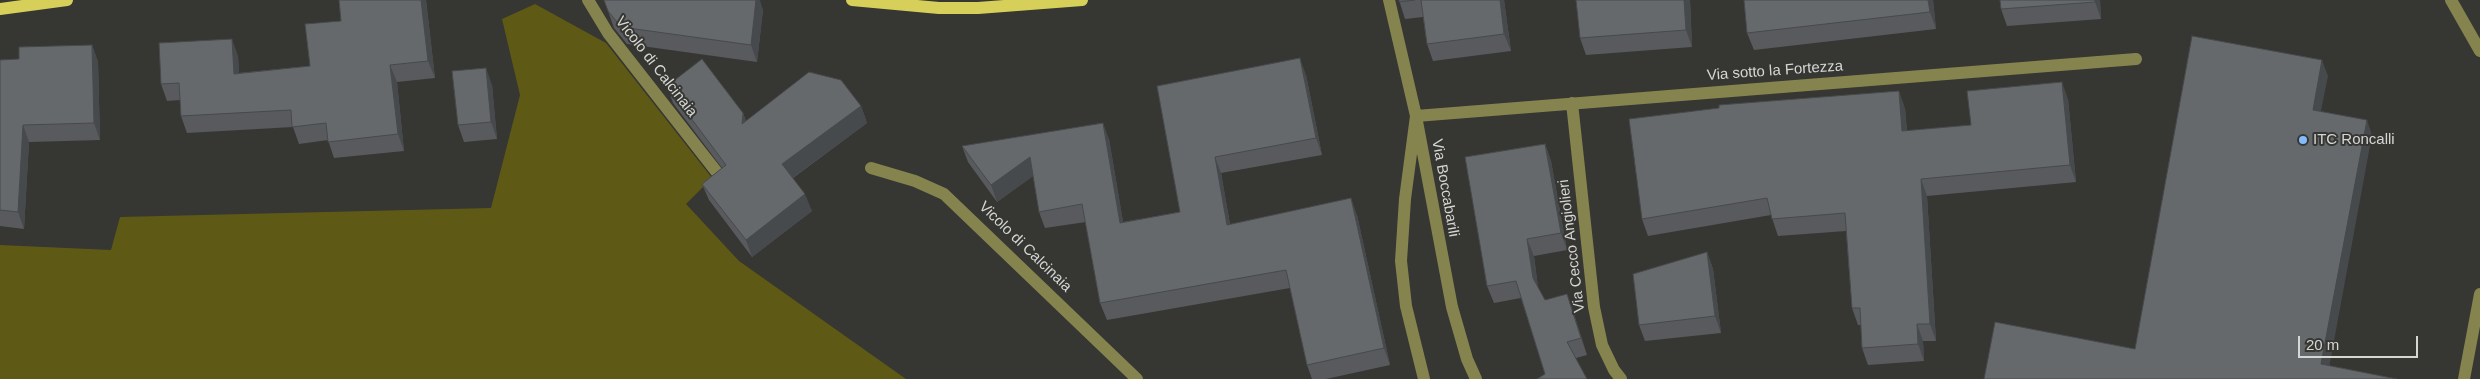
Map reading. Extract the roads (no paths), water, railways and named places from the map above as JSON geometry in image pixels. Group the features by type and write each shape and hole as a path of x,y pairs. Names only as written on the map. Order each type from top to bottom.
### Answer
{"main road":[{"path":"0,9 67,0"},
{"path":"852,0 939,8 978,8 1082,0"}],"street":[{"name":"Vicolo di Calcinaia","path":"588,0 608,33 719,175"},
{"name":"Via Boccabarili","path":"1389,0 1416,116 1452,307 1464,350 1476,379"},
{"path":"2451,0 2480,51"},
{"name":"Via sotto la Fortezza","path":"1416,116 2136,60"},
{"name":"Via Cecco Angiolieri","path":"1572,104 1594,307 1602,345 1614,370 1622,379"},
{"path":"1416,116 1405,199 1401,269 1406,306 1424,379"},
{"name":"Vicolo di Calcinaia","path":"871,168 915,180 944,194 1137,379"},
{"path":"2464,379 2480,294"}],"place":[{"name":"ITC Roncalli","path":"2303,140"}]}
